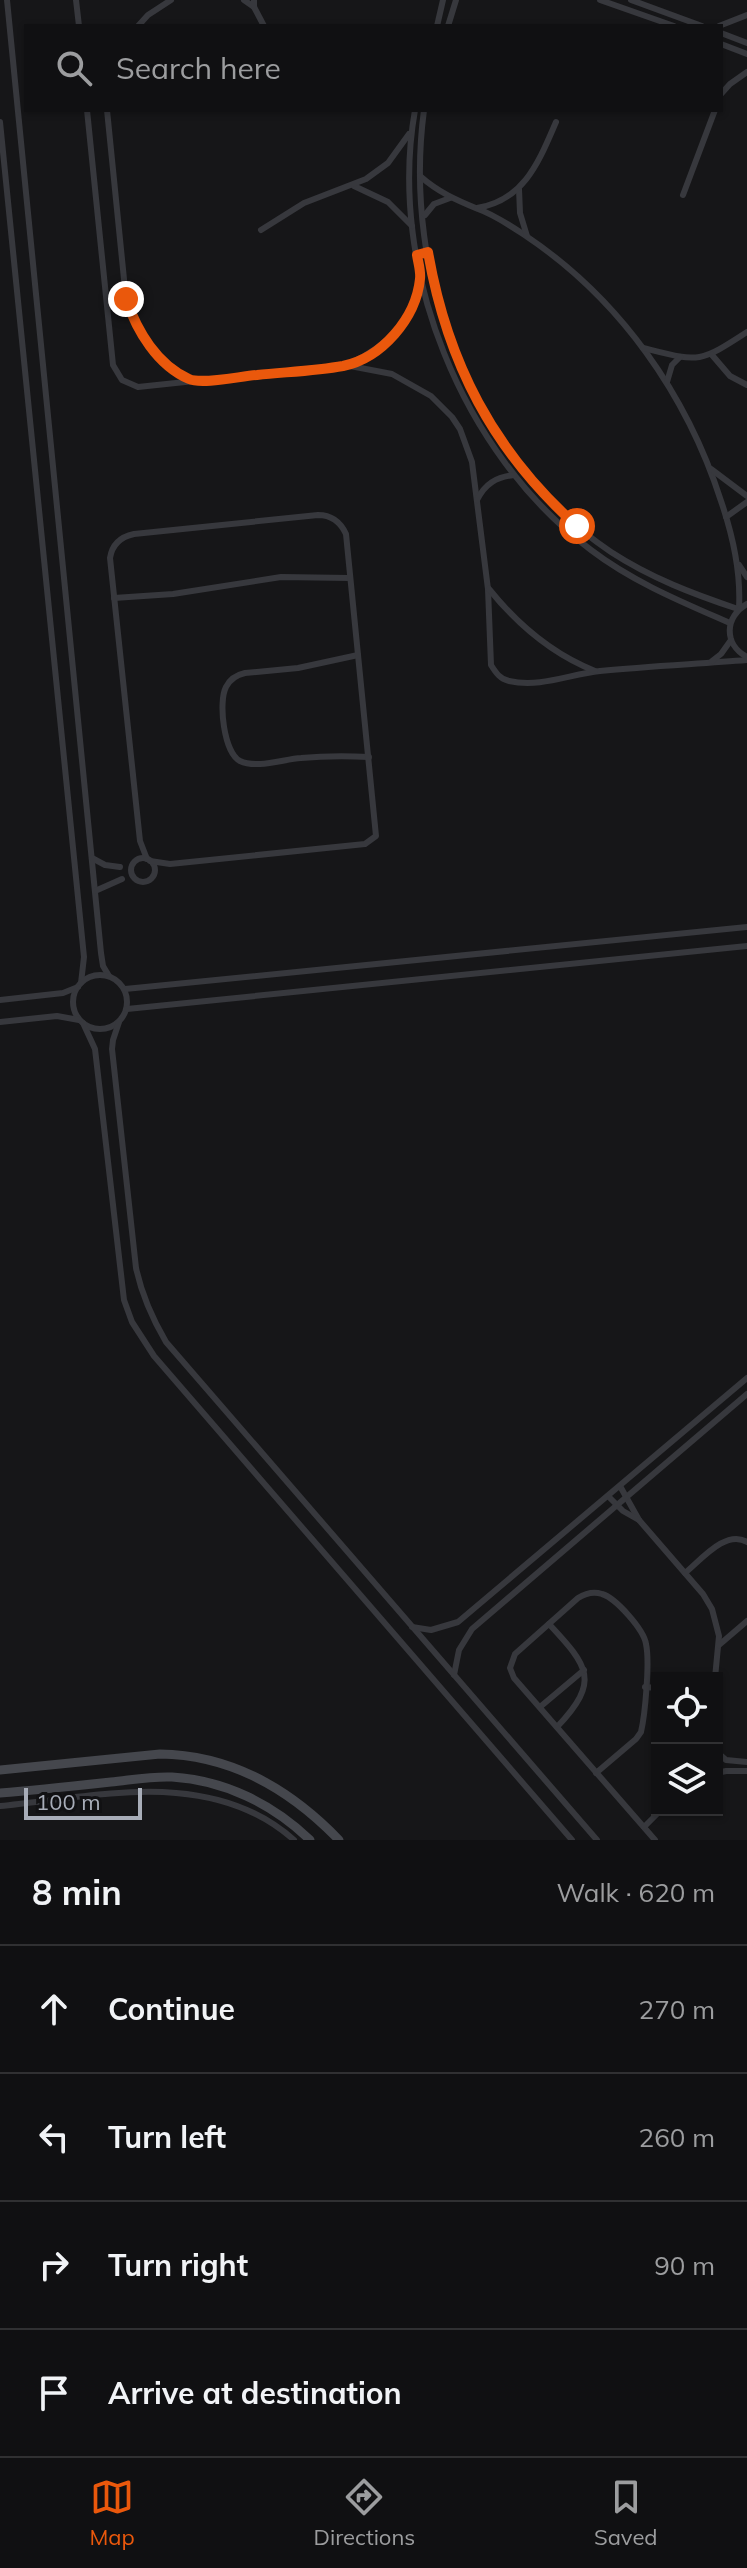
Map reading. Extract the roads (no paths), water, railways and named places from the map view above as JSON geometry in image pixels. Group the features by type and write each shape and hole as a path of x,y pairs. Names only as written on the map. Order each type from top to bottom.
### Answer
{"street":[{"path":"7,0 102,959 109,976 125,989 747,927"},
{"path":"76,0 79,24"},
{"path":"140,24 171,0"},
{"path":"244,0 254,4 263,24"},
{"path":"437,24 443,0"},
{"path":"449,24 456,0"},
{"path":"600,0 669,24"},
{"path":"636,12 635,1 697,24"},
{"path":"723,24 747,15"},
{"path":"723,34 747,43"},
{"path":"723,45 747,54"},
{"path":"723,90 747,72"},
{"path":"87,112 113,365 116,373 129,385 138,387 345,365 378,370 406,380 431,396 460,429 472,462 488,589 491,665 496,674 510,681 541,682 595,671 747,658"},
{"path":"107,112 126,299 137,328 146,341 167,364 193,381"},
{"path":"415,112 410,174 421,276 446,360 475,420 514,475 549,514 583,544 624,573 730,623"},
{"path":"424,112 420,176 428,252 438,302 459,365 479,406 507,450 539,489 577,526 611,551 664,581 738,609 747,604"},
{"path":"683,195 714,112"},
{"path":"0,122 84,957 73,1004 95,1049 124,1300 132,1322 154,1356 572,1840"},
{"path":"477,208 501,202 519,189 540,157 556,122"},
{"path":"411,129 421,132"},
{"path":"261,230 304,203 354,186 378,172 388,163 411,129"},
{"path":"420,176 450,198 477,208 527,237 582,282 643,348 667,382 688,418 711,469 726,517 739,583 738,609 730,623 731,640 747,658"},
{"path":"354,186 388,202 414,228"},
{"path":"519,189 520,213 527,237"},
{"path":"424,218 434,204 450,198"},
{"path":"417,255 428,252"},
{"path":"345,365 377,350 402,325 414,302 421,276"},
{"path":"643,348 692,359 712,355 747,332"},
{"path":"712,355 730,376 747,385"},
{"path":"667,382 672,365 680,357"},
{"path":"460,429 475,420"},
{"path":"711,469 747,496"},
{"path":"477,500 488,484 514,475"},
{"path":"726,517 747,502"},
{"path":"92,858 105,865 128,866 149,860 170,864 369,843 377,833 344,529 332,518 318,515 128,535 115,544 111,553 114,598 140,841 149,860 154,867 154,874"},
{"path":"736,558 747,577"},
{"path":"114,598 173,594 281,577 350,578"},
{"path":"659,591 664,581"},
{"path":"488,589 541,642 573,662 595,671"},
{"path":"708,663 721,654 731,640"},
{"path":"358,655 318,665 245,673 234,677 223,696 227,743 237,759 249,764 312,757 369,757"},
{"path":"128,878 128,866 140,841"},
{"path":"95,891 128,878 144,882 170,864"},
{"path":"127,1009 747,946"},
{"path":"0,1000 63,993 91,976 109,976"},
{"path":"125,989 127,1009 119,1022 112,1049 136,1268 142,1296 151,1317 166,1342 597,1840"},
{"path":"0,1022 57,1016 102,1029 119,1022"},
{"path":"412,1627 440,1629 458,1622 747,1378"},
{"path":"454,1675 459,1650 472,1629 747,1394"},
{"path":"620,1486 639,1520 703,1594 712,1609 718,1626 716,1672"},
{"path":"608,1496 616,1506 639,1520"},
{"path":"310,1538 325,1525"},
{"path":"685,1573 727,1540 740,1538 747,1542"},
{"path":"596,1773 641,1732 647,1651 644,1636 610,1598 598,1592 584,1594 515,1654 510,1663 511,1673 596,1773 655,1840"},
{"path":"719,1645 747,1621"},
{"path":"549,1624 577,1655 584,1670 580,1700 557,1727"},
{"path":"540,1707 584,1670"},
{"path":"645,1687 651,1688"},
{"path":"0,1770 160,1754 188,1756 232,1766 261,1779 296,1801 339,1840"},
{"path":"723,1757 747,1762"},
{"path":"723,1772 747,1771"},
{"path":"0,1793 169,1777 189,1779 231,1789 246,1796 282,1817 310,1840"},
{"path":"0,1806 148,1791 188,1792 248,1809 294,1840"},
{"path":"644,1827 655,1816"}]}
